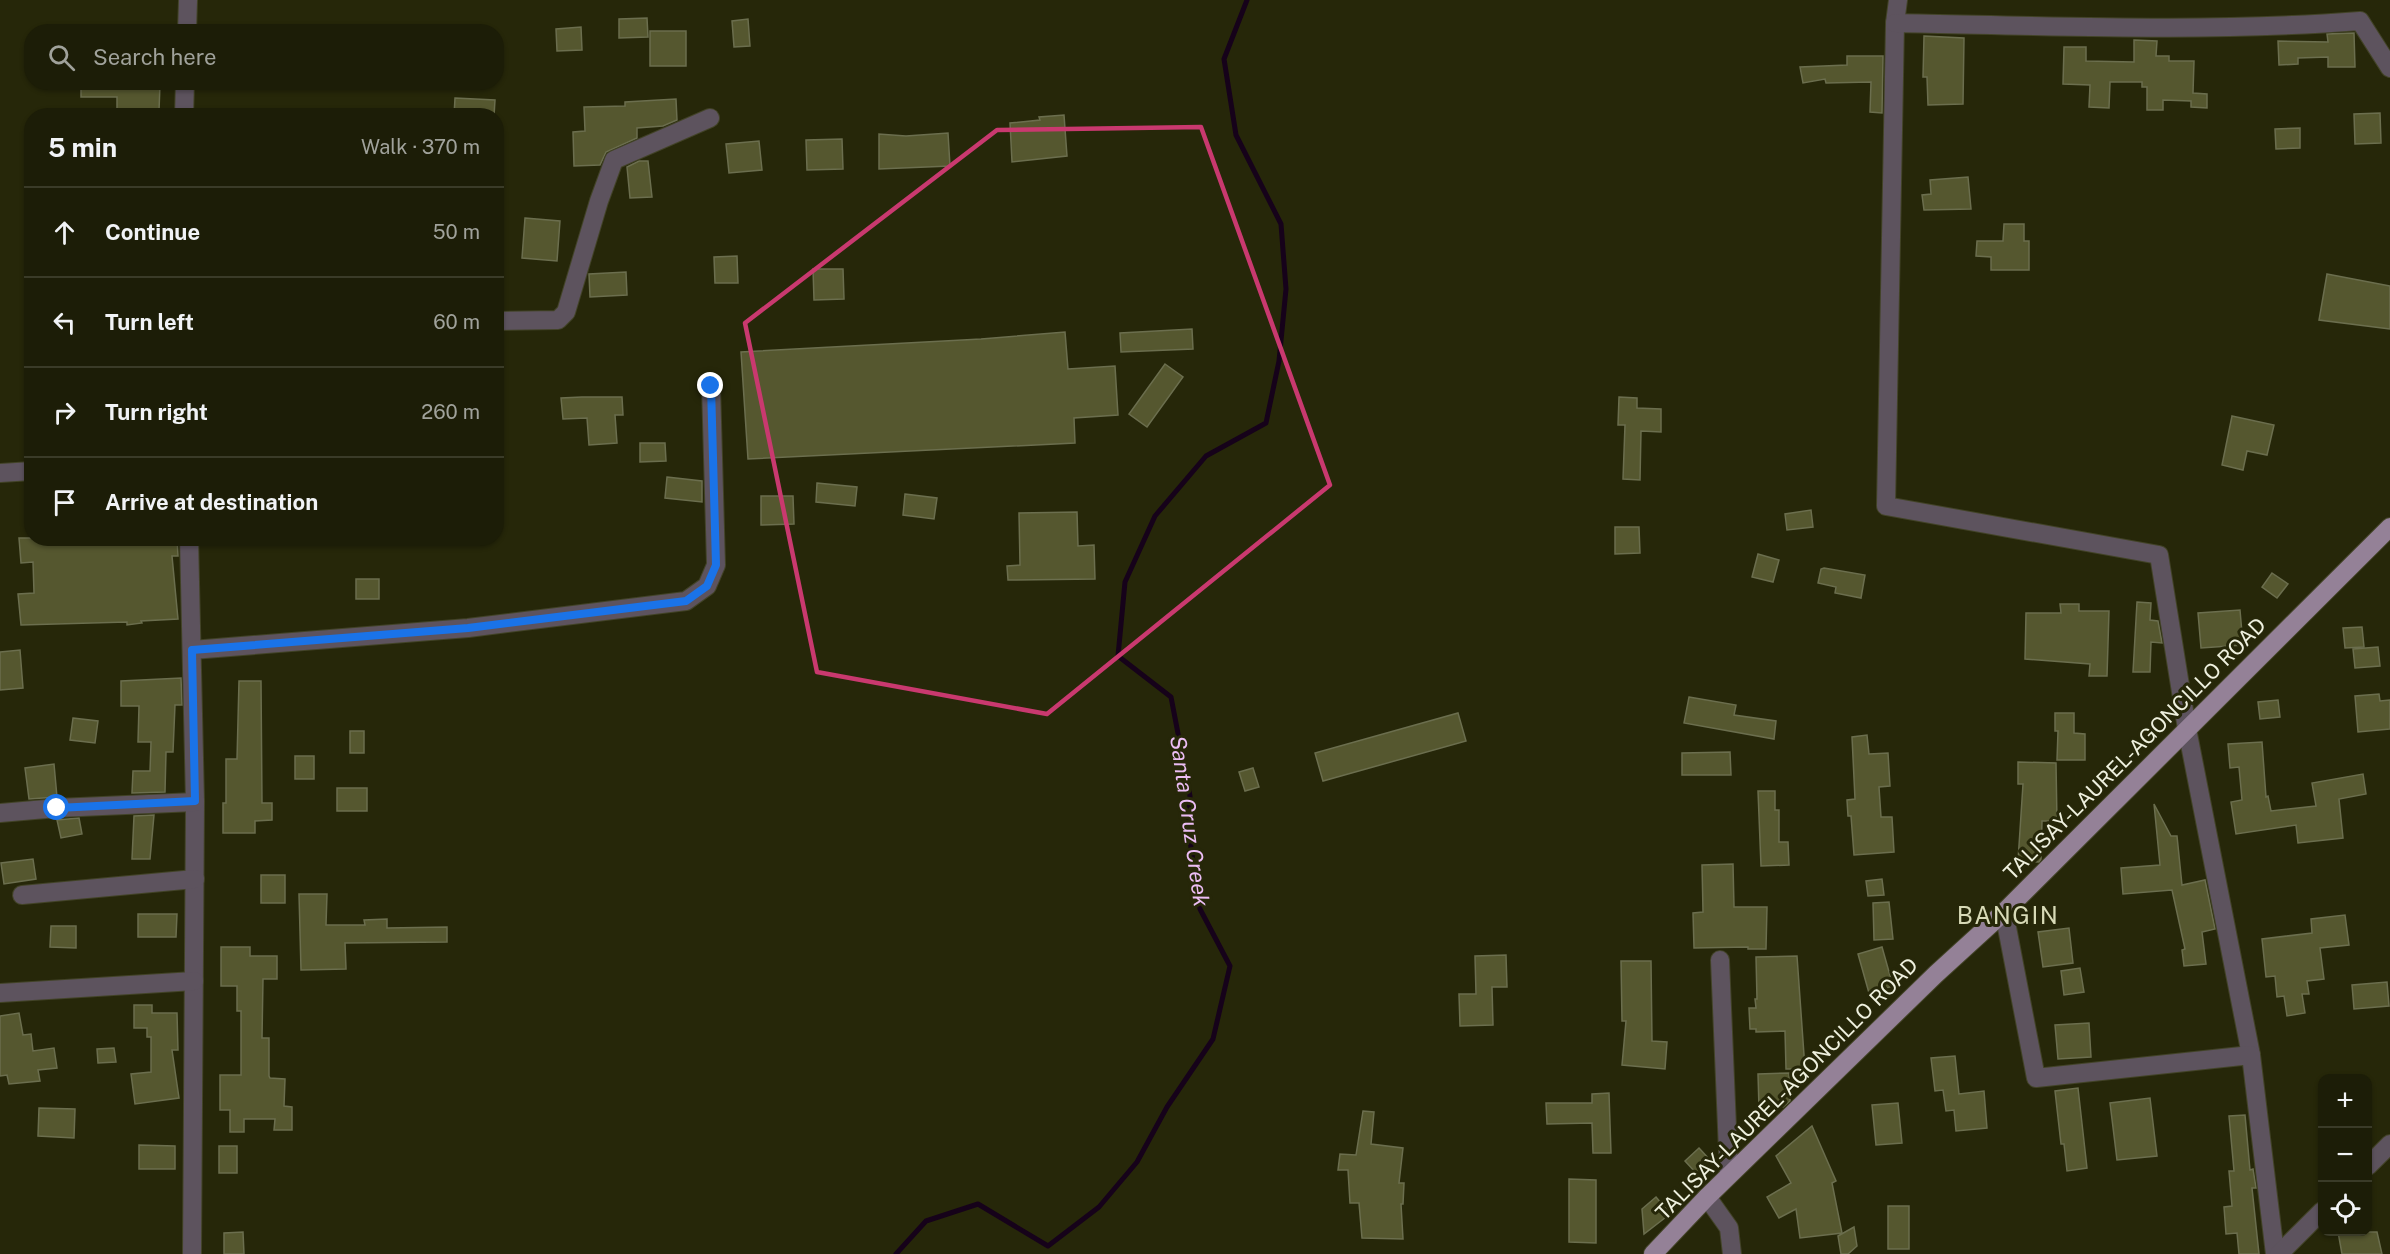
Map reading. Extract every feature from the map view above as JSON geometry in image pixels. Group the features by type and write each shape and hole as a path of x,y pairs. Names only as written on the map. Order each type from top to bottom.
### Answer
{"main road":[{"name":"TALISAY-LAUREL-AGONCILLO ROAD","path":"1653,1254 1729,1175 1936,974 2004,912 2390,527"}],"street":[{"path":"187,24 188,0"},
{"path":"1899,0 1895,22 1886,506 2159,555 2187,729 2252,1055 2277,1254"},
{"path":"1895,22 2108,27 2298,26 2360,21 2390,68"},
{"path":"184,108 185,90"},
{"path":"504,321 558,320 566,312 598,201 614,160 710,118"},
{"path":"192,650 468,628 686,601 707,586 716,565 711,386"},
{"path":"0,473 24,472"},
{"path":"189,546 195,801 192,1254"},
{"path":"0,813 195,801"},
{"path":"22,895 195,879"},
{"path":"2004,912 2036,1078 2252,1055"},
{"path":"1720,960 1729,1175"},
{"path":"0,993 194,981"},
{"path":"2372,1161 2389,1146"},
{"path":"1707,1197 1729,1228 1732,1254"},
{"path":"2277,1254 2318,1215"}],"highlighted area":[{"path":"1201,127 1330,485 1047,714 817,672 745,323 997,130"}],"building":[{"path":"647,18 648,37 619,38 619,19"},
{"path":"748,19 750,46 734,47 732,21"},
{"path":"581,27 582,50 557,51 556,29"},
{"path":"650,31 686,31 686,66 650,66"},
{"path":"2354,33 2355,67 2328,67 2328,57 2298,58 2298,64 2279,65 2278,41 2328,42 2327,34"},
{"path":"1924,36 1964,38 1963,104 1928,105 1927,77 1923,77"},
{"path":"2134,40 2157,41 2156,56 2169,56 2169,61 2194,61 2193,93 2207,94 2207,108 2191,107 2191,101 2163,100 2163,110 2147,110 2147,87 2142,87 2142,82 2110,82 2109,108 2089,107 2090,85 2063,84 2064,47 2086,47 2086,61 2134,62"},
{"path":"1847,56 1883,56 1882,113 1870,112 1871,82 1826,83 1825,79 1803,83 1800,67 1847,65"},
{"path":"81,90 160,90 159,108 117,108 117,97 81,97"},
{"path":"455,98 495,100 494,108 454,108"},
{"path":"676,99 677,120 663,126 637,128 637,138 606,152 600,165 574,166 573,132 585,131 584,107 625,106 625,102"},
{"path":"2380,113 2381,143 2355,144 2354,114"},
{"path":"1064,115 1067,156 1012,162 1010,123"},
{"path":"2300,128 2300,148 2276,149 2275,129"},
{"path":"948,133 950,166 879,169 879,134 906,136"},
{"path":"842,139 843,169 807,170 806,140"},
{"path":"759,141 762,170 729,173 726,144"},
{"path":"639,161 648,161 652,197 630,198 627,167"},
{"path":"1968,177 1971,209 1924,210 1922,195 1931,194 1930,180"},
{"path":"525,218 560,221 557,261 522,258"},
{"path":"2004,224 2024,224 2024,241 2029,241 2029,270 1991,270 1991,257 1976,256 1977,241 2003,241"},
{"path":"737,256 738,283 715,283 714,257"},
{"path":"813,269 843,269 844,299 814,300"},
{"path":"626,272 627,295 590,297 589,274"},
{"path":"2327,274 2390,286 2390,329 2319,320"},
{"path":"1192,329 1193,349 1121,352 1120,333"},
{"path":"1065,332 1068,369 1115,366 1118,415 1074,418 1075,443 748,459 741,352 981,339"},
{"path":"1165,364 1183,377 1147,427 1129,414"},
{"path":"622,397 623,415 615,415 617,443 589,445 587,418 563,419 561,398"},
{"path":"1619,397 1637,398 1637,408 1661,409 1661,432 1641,431 1640,480 1623,479 1625,425 1618,425"},
{"path":"2232,416 2274,425 2267,455 2247,451 2243,470 2222,465"},
{"path":"640,443 665,443 666,461 640,462"},
{"path":"667,477 702,481 702,502 665,498"},
{"path":"817,483 857,487 855,506 816,502"},
{"path":"905,494 937,498 934,519 903,515"},
{"path":"761,496 793,496 794,524 761,525"},
{"path":"1811,510 1813,527 1787,530 1785,514"},
{"path":"1077,512 1078,546 1094,545 1095,579 1008,580 1007,566 1020,565 1019,513"},
{"path":"1615,527 1639,527 1640,553 1615,554"},
{"path":"19,538 24,538 24,546 177,546 178,556 172,556 178,619 141,621 142,623 127,625 127,622 21,625 18,594 34,593 33,562 21,563"},
{"path":"1758,554 1779,560 1773,582 1752,577"},
{"path":"1821,569 1865,575 1861,598 1835,593 1836,587 1818,583"},
{"path":"2272,573 2288,584 2277,598 2262,587"},
{"path":"356,579 379,579 379,599 356,599"},
{"path":"2137,602 2151,603 2150,620 2158,621 2162,643 2151,642 2150,672 2133,672"},
{"path":"2060,604 2079,604 2079,611 2109,611 2107,676 2089,676 2090,664 2025,659 2026,613 2061,613"},
{"path":"2240,610 2243,645 2201,648 2198,613"},
{"path":"2362,627 2364,647 2345,648 2343,628"},
{"path":"2378,647 2380,666 2355,668 2353,649"},
{"path":"20,650 23,688 0,690 0,652"},
{"path":"181,678 182,705 175,705 173,752 166,752 165,792 132,793 133,771 150,771 151,742 138,742 139,706 121,706 121,681"},
{"path":"239,681 261,681 262,803 272,803 272,820 255,821 255,833 223,833 226,759 237,759"},
{"path":"2379,694 2380,701 2390,700 2390,729 2358,732 2355,696"},
{"path":"1689,697 1736,705 1734,715 1776,721 1774,739 1684,723"},
{"path":"2278,700 2280,717 2260,719 2258,702"},
{"path":"1458,713 1466,741 1323,781 1315,753"},
{"path":"2055,713 2074,713 2074,733 2085,734 2085,760 2057,760 2058,731 2055,731"},
{"path":"73,718 98,721 95,743 70,740"},
{"path":"350,731 364,731 364,753 350,753"},
{"path":"1867,735 1869,754 1888,753 1890,786 1879,787 1881,817 1892,817 1894,852 1854,855 1851,816 1848,816 1847,800 1855,799 1852,737"},
{"path":"2262,742 2266,797 2268,796 2271,811 2316,806 2312,783 2363,774 2366,794 2339,799 2343,838 2298,843 2296,825 2236,834 2231,802 2242,800 2239,767 2230,768 2228,744"},
{"path":"1730,752 1731,775 1682,775 1682,753"},
{"path":"295,756 314,756 314,779 295,779"},
{"path":"2018,762 2056,763 2057,821 2042,821 2039,862 2018,861 2023,784 2018,784"},
{"path":"54,764 57,797 29,799 25,768"},
{"path":"1253,768 1259,787 1245,791 1239,772"},
{"path":"337,788 367,788 367,811 337,811"},
{"path":"1758,791 1775,791 1775,810 1779,810 1779,842 1788,842 1789,865 1761,866"},
{"path":"2154,804 2171,836 2177,836 2182,885 2205,880 2215,929 2202,932 2206,964 2184,966 2182,950 2185,949 2172,890 2123,894 2121,868 2160,865"},
{"path":"154,815 150,859 132,859 134,816"},
{"path":"79,818 82,834 61,838 57,820"},
{"path":"33,859 36,879 4,884 1,863"},
{"path":"1733,864 1734,907 1767,907 1766,949 1694,948 1693,913 1703,912 1702,865"},
{"path":"261,875 285,875 285,903 261,903"},
{"path":"1882,879 1884,895 1868,896 1866,881"},
{"path":"299,894 327,894 326,925 365,925 364,920 387,919 387,928 447,927 447,942 345,943 346,969 301,970"},
{"path":"1889,902 1893,939 1874,940 1873,903"},
{"path":"138,914 177,914 176,937 138,937"},
{"path":"2345,915 2349,945 2320,948 2324,979 2307,981 2309,994 2302,994 2305,1013 2287,1016 2284,996 2277,997 2275,976 2266,977 2262,939 2312,933 2311,919"},
{"path":"51,926 76,926 76,948 50,947"},
{"path":"2069,928 2073,963 2043,967 2038,932"},
{"path":"221,947 250,947 250,956 277,956 277,979 263,979 262,1038 269,1038 270,1078 285,1079 284,1106 292,1107 292,1130 274,1130 275,1119 244,1119 244,1132 230,1132 230,1110 220,1110 220,1075 241,1075 241,1011 237,1011 237,986 221,986"},
{"path":"1882,947 1893,986 1869,993 1858,954"},
{"path":"1506,955 1507,987 1492,987 1493,1025 1460,1026 1459,994 1476,994 1475,956"},
{"path":"1797,956 1805,1069 1786,1069 1785,1031 1756,1032 1756,1029 1750,1029 1749,1008 1756,1008 1756,957"},
{"path":"1621,961 1651,961 1652,1041 1667,1042 1665,1069 1622,1065 1626,1021 1622,1021"},
{"path":"2080,968 2084,992 2064,995 2061,971"},
{"path":"2387,982 2389,1006 2354,1009 2352,985"},
{"path":"134,1005 152,1005 152,1013 177,1013 178,1050 172,1050 179,1098 135,1104 131,1074 151,1072 151,1037 147,1037 147,1028 134,1028"},
{"path":"19,1013 23,1035 31,1034 33,1051 54,1048 57,1068 38,1070 40,1081 9,1084 7,1075 0,1076 0,1016"},
{"path":"2089,1023 2091,1057 2058,1059 2055,1025"},
{"path":"114,1048 116,1062 98,1063 97,1049"},
{"path":"1955,1056 1959,1094 1984,1091 1987,1128 1956,1131 1954,1110 1946,1111 1943,1090 1935,1091 1931,1058"},
{"path":"1789,1073 1790,1101 1783,1107 1759,1108 1758,1074"},
{"path":"2078,1088 2087,1168 2067,1171 2064,1144 2061,1144 2055,1091"},
{"path":"1609,1093 1611,1153 1593,1153 1592,1123 1547,1124 1546,1103 1592,1103 1592,1094"},
{"path":"2150,1098 2157,1156 2117,1160 2110,1103"},
{"path":"1898,1103 1902,1143 1876,1145 1872,1105"},
{"path":"39,1108 75,1109 74,1138 38,1136"},
{"path":"1363,1111 1374,1112 1371,1144 1403,1148 1399,1183 1404,1183 1403,1204 1401,1204 1403,1239 1362,1238 1359,1203 1350,1203 1348,1170 1338,1170 1340,1154 1356,1155"},
{"path":"2245,1115 2250,1170 2253,1169 2256,1188 2252,1188 2259,1254 2239,1254 2237,1233 2226,1234 2224,1207 2232,1206 2229,1171 2234,1171 2229,1116"},
{"path":"1812,1126 1836,1181 1832,1183 1842,1233 1800,1238 1796,1209 1779,1218 1767,1197 1791,1183 1776,1156"},
{"path":"139,1145 175,1146 175,1169 139,1169"},
{"path":"219,1146 237,1146 237,1173 219,1173"},
{"path":"1699,1148 1710,1160 1696,1173 1685,1161"},
{"path":"1569,1179 1596,1180 1596,1243 1569,1242"},
{"path":"1656,1197 1670,1214 1644,1234 1642,1209"},
{"path":"1888,1206 1909,1206 1909,1249 1888,1249"},
{"path":"1854,1227 1857,1246 1848,1254 1841,1254 1838,1236"},
{"path":"243,1232 244,1254 224,1254 224,1233"},
{"path":"2372,1232 2377,1232 2382,1254 2342,1254 2339,1236 2372,1236"}],"waterway":[{"name":"Santa Cruz Creek","path":"896,1254 926,1221 978,1204 1048,1246 1099,1207 1137,1162 1167,1107 1213,1039 1230,966 1200,909 1188,827 1190,796 1171,697 1118,656 1125,582 1155,516 1206,456 1266,423 1279,361 1286,289 1281,224 1236,135 1224,59 1247,0"}],"district":[{"name":"BANGIN","path":"2008,916"}],"route":[{"path":"57,808 195,801 192,650 468,628 686,601 707,586 716,565 711,386"}]}
